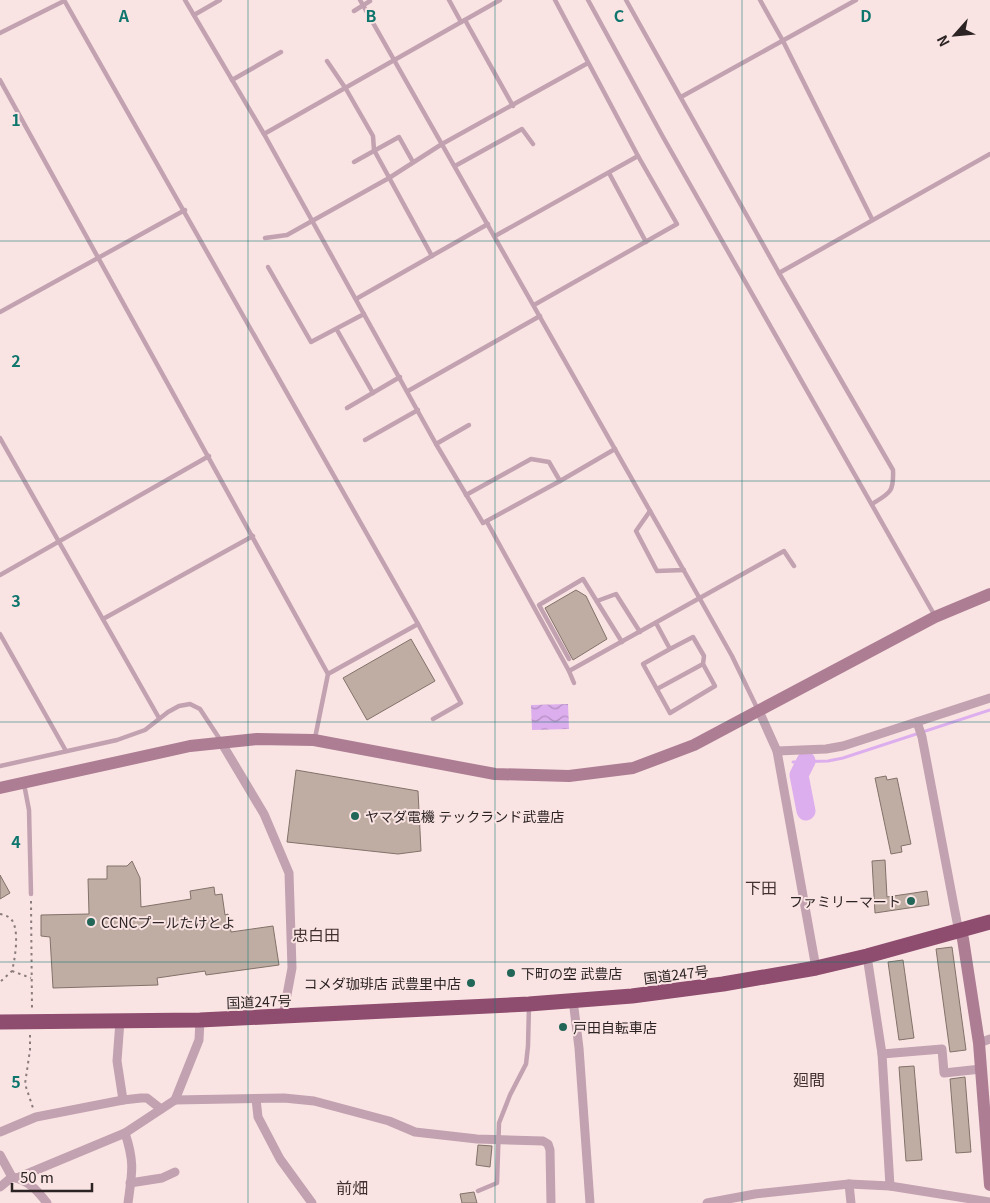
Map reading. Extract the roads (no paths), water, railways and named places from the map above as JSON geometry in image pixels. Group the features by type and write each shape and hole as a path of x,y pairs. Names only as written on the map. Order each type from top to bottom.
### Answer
{"highway":[{"name":"国道247号","path":"0,1022 31,1026 120,1021 200,1020 529,1004 632,996 723,984 816,968 990,922"}],"street":[{"path":"0,788 190,746 257,739 314,740 495,774 569,776 633,768 694,745 936,617 990,594"},
{"path":"777,751 836,748 918,724 990,698"},
{"path":"759,711 777,751 816,968"},
{"path":"918,724 957,922 963,939 985,1041 982,1069 990,1185"},
{"path":"221,742 264,814 289,874 292,968 283,1016"},
{"path":"867,956 882,1054 890,1186"},
{"path":"573,1000 579,1048 590,1203"},
{"path":"175,1100 199,1040 200,1020"},
{"path":"120,1021 117,1061 122,1100"},
{"path":"882,1054 942,1049 944,1073 982,1069"},
{"path":"0,1132 36,1117 122,1100 147,1098 161,1109"},
{"path":"0,1186 15,1177 125,1133 175,1100 284,1098 314,1101 390,1121 416,1132 477,1139 542,1141 548,1144 550,1150 551,1203"},
{"path":"256,1099 258,1117 280,1159 312,1203"},
{"path":"125,1133 131,1151 133,1170 128,1203"},
{"path":"0,1155 15,1177 33,1185 46,1203"},
{"path":"130,1183 162,1178 175,1172"},
{"path":"849,1184 851,1203"},
{"path":"707,1203 755,1194 849,1184 890,1186 990,1202"}],"lane":[{"path":"0,34 64,0 185,210 461,703 432,719"},
{"path":"185,0 313,220 436,444 483,523 486,522 574,683"},
{"path":"194,15 220,0"},
{"path":"360,0 684,570 732,656 759,711"},
{"path":"449,0 513,106"},
{"path":"264,134 500,0"},
{"path":"534,305 677,224 638,156 555,0"},
{"path":"588,0 662,137 936,617"},
{"path":"626,0 778,273 893,470 894,485 886,495 872,504"},
{"path":"760,0 783,41 872,219"},
{"path":"681,97 856,0"},
{"path":"354,11 370,1"},
{"path":"232,80 280,52"},
{"path":"327,61 346,89 373,136 374,150 432,256"},
{"path":"265,238 287,235 389,178 442,144 588,63"},
{"path":"0,80 328,674 314,740"},
{"path":"455,166 522,129 532,144"},
{"path":"354,162 399,137 413,162"},
{"path":"778,273 990,154"},
{"path":"495,236 638,156"},
{"path":"608,173 646,242"},
{"path":"0,312 185,210"},
{"path":"356,299 488,224"},
{"path":"268,267 311,342 364,314"},
{"path":"408,391 540,316"},
{"path":"336,330 373,393"},
{"path":"347,408 400,377"},
{"path":"365,440 418,410"},
{"path":"436,444 469,425"},
{"path":"0,438 159,718"},
{"path":"486,522 560,482 615,449"},
{"path":"0,575 209,456"},
{"path":"466,495 531,458 549,462 560,482"},
{"path":"650,511 636,530 657,571 684,570"},
{"path":"103,619 253,536"},
{"path":"569,671 784,551 794,566"},
{"path":"569,659 539,605 583,579 622,642"},
{"path":"597,601 616,594 640,632"},
{"path":"656,623 670,649"},
{"path":"328,674 418,624"},
{"path":"0,634 66,751"},
{"path":"692,637 704,656 703,664 715,686 670,713 643,664 670,649 692,637"},
{"path":"657,689 703,664"},
{"path":"0,766 117,740 145,730 159,718 179,706 190,704 200,709 221,742"},
{"path":"24,782 29,810 31,894"},
{"path":"478,1191 497,1183 499,1122 526,1064 529,1004"}],"water":[{"path":"568,704 569,729 532,730 531,705"}],"waterway":[{"path":"793,762 828,761 843,758 990,710"},
{"path":"806,761 799,775 806,811"}],"place":[{"name":"ヤマダ電機 テックランド武豊店","path":"355,816"},
{"name":"ファミリーマート","path":"911,901"},
{"name":"CCNCプールたけとよ","path":"91,922"},
{"name":"下町の空 武豊店","path":"511,973"},
{"name":"コメダ珈琲店 武豊里中店","path":"471,983"},
{"name":"戸田自転車店","path":"563,1027"}],"district":[{"name":"下田","path":"761,887"},
{"name":"忠白田","path":"316,934"},
{"name":"廻間","path":"809,1079"},
{"name":"前畑","path":"352,1187"}]}
